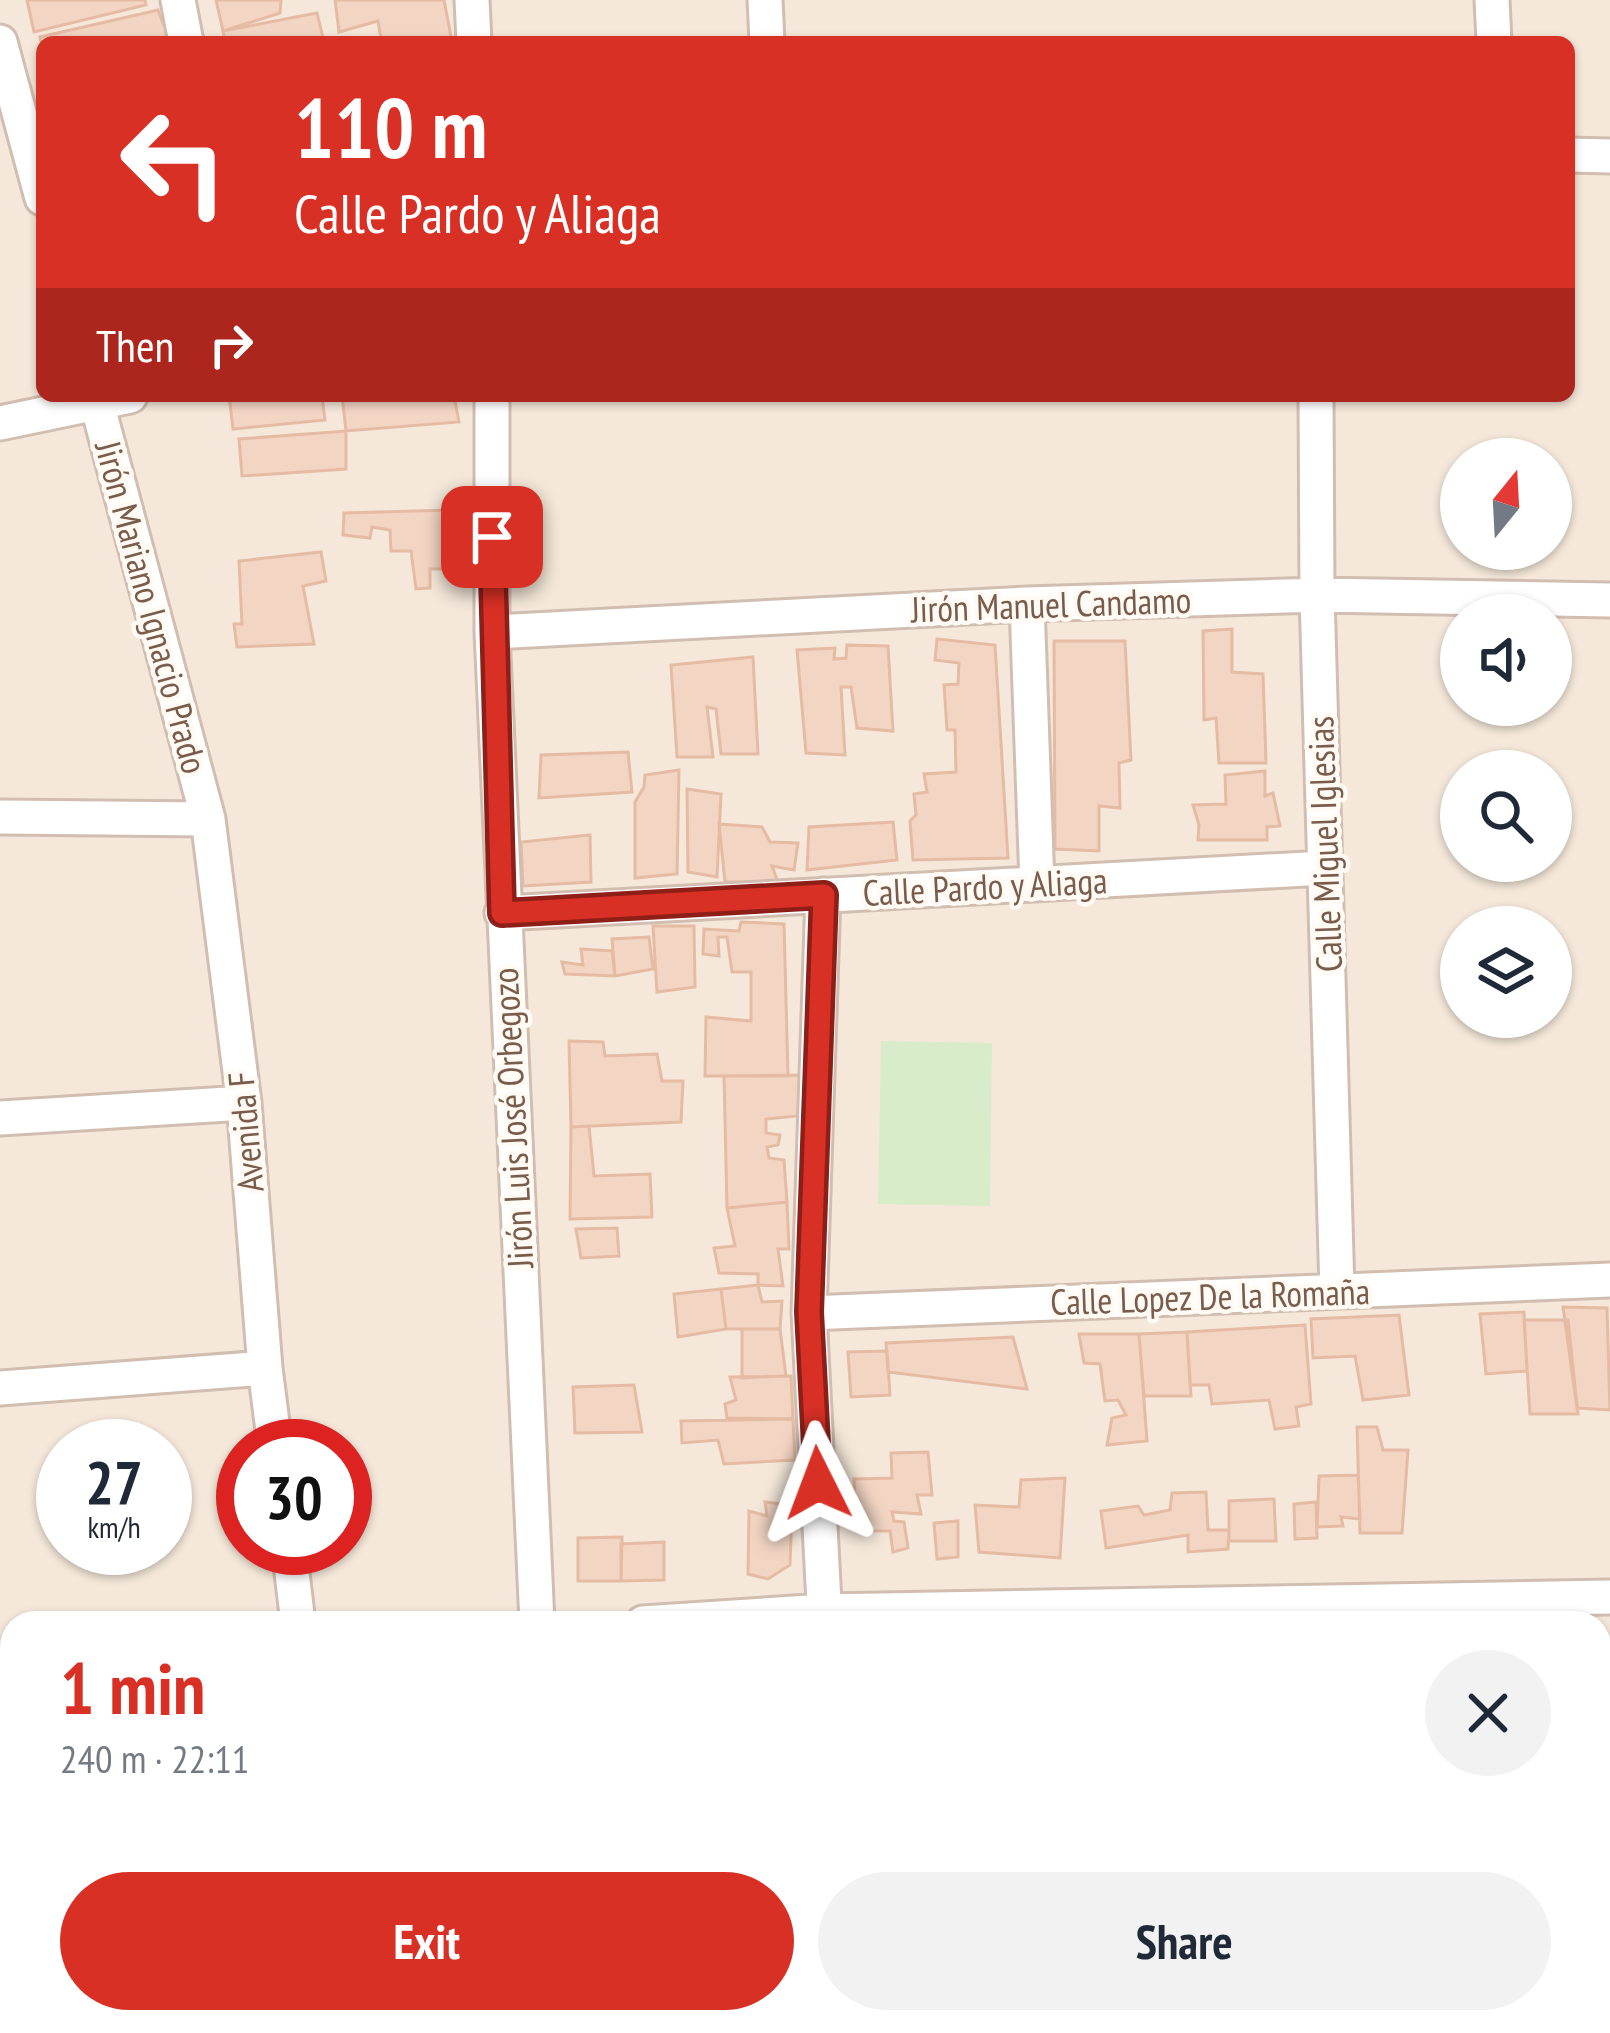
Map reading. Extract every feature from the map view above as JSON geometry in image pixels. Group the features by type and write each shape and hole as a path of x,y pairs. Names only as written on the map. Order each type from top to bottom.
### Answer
{"street":[{"path":"178,0 185,36"},
{"path":"472,0 474,36"},
{"path":"765,0 767,36"},
{"path":"1492,0 1494,36"},
{"path":"0,42 36,176"},
{"path":"1575,155 1610,156"},
{"path":"0,423 84,402"},
{"name":"Jirón Mariano Ignacio Prado","path":"97,402 208,819"},
{"name":"Jirón Luis José Orbegozo","path":"492,402 492,632 502,913 536,1611"},
{"name":"Calle Miguel Iglesias","path":"1316,402 1337,1291"},
{"name":"Jirón Manuel Candamo","path":"492,632 1027,604 1317,595 1610,600"},
{"path":"1027,604 1036,884"},
{"path":"0,817 208,819"},
{"name":"Avenida F","path":"208,819 244,1103 272,1419"},
{"name":"Calle Pardo y Aliaga","path":"502,913 1324,868"},
{"path":"824,895 809,1312 825,1611"},
{"path":"0,1118 244,1103"},
{"name":"Calle Lopez De la Romaña","path":"809,1312 1610,1280"},
{"path":"0,1388 265,1367"},
{"path":"292,1575 297,1611"},
{"path":"1227,1611 1610,1597"}],"shaded area":[{"path":"0,0 1610,0 1610,1611 0,1611"}],"green space":[{"path":"881,1041 992,1043 990,1206 878,1204"}],"building":[{"path":"27,0 145,0 146,5 34,32"},
{"path":"216,0 281,0 280,13 223,31"},
{"path":"335,0 444,0 451,36 380,36 378,21 339,32"},
{"path":"158,10 168,36 44,36"},
{"path":"317,13 323,36 224,36 223,31"},
{"path":"230,402 323,402 325,420 233,429"},
{"path":"343,402 455,402 459,422 346,431"},
{"path":"346,431 346,469 242,476 239,439"},
{"path":"450,510 455,569 430,569 430,588 416,589 411,551 391,551 390,530 372,527 370,538 343,535 344,513"},
{"path":"321,552 326,581 303,586 314,644 237,647 234,624 242,624 239,561"},
{"path":"1232,629 1232,672 1263,674 1266,763 1219,763 1216,718 1204,720 1203,631"},
{"path":"937,639 995,645 1008,858 913,860 914,794 927,792 924,774 956,772 955,730 947,730 944,685 958,684 959,663 935,660"},
{"path":"1054,641 1125,641 1131,760 1119,763 1120,808 1099,806 1099,851 1055,849"},
{"path":"847,645 888,646 893,731 857,728 851,687 841,687 845,755 806,753 797,650 835,648 834,659 846,658"},
{"path":"753,657 758,754 721,754 716,709 707,707 713,757 677,757 671,665"},
{"path":"628,752 632,792 539,798 541,755"},
{"path":"679,770 677,874 635,878 635,802 645,775"},
{"path":"1265,771 1265,796 1273,793 1280,826 1267,827 1267,840 1198,840 1193,805 1226,804 1225,775"},
{"path":"687,789 721,794 717,877 688,872"},
{"path":"893,822 897,860 807,870 809,827"},
{"path":"719,824 762,827 770,842 798,843 794,870 772,866 778,882 725,882"},
{"path":"590,835 591,882 523,886 521,842"},
{"path":"741,922 784,924 788,1076 705,1076 706,1017 751,1021 751,972 732,972 727,937 718,937 719,956 703,954 704,929 739,931"},
{"path":"653,926 694,926 695,987 657,992"},
{"path":"649,937 653,969 615,976 612,939"},
{"path":"581,949 612,951 615,976 565,974 562,962 583,965"},
{"path":"569,1041 603,1042 605,1056 657,1054 662,1081 683,1081 681,1122 571,1127"},
{"path":"808,1075 808,1115 766,1119 766,1133 780,1135 778,1145 767,1147 769,1158 784,1160 787,1202 727,1208 724,1076"},
{"path":"589,1126 594,1176 650,1174 652,1217 570,1219 571,1127"},
{"path":"787,1202 789,1249 778,1249 783,1286 758,1285 758,1274 719,1273 714,1248 735,1246 727,1208"},
{"path":"617,1228 619,1256 581,1258 576,1229"},
{"path":"758,1285 762,1302 782,1301 780,1329 726,1329 721,1289"},
{"path":"721,1289 726,1329 678,1337 674,1294"},
{"path":"1563,1307 1607,1308 1610,1410 1577,1408"},
{"path":"1524,1312 1527,1371 1486,1374 1480,1314"},
{"path":"1399,1315 1409,1395 1363,1400 1355,1356 1313,1358 1311,1319"},
{"path":"1524,1320 1568,1320 1578,1414 1530,1414"},
{"path":"1305,1325 1311,1404 1296,1407 1299,1426 1275,1429 1269,1400 1212,1404 1209,1385 1190,1385 1187,1332"},
{"path":"742,1329 780,1329 786,1376 742,1378"},
{"path":"1187,1332 1191,1396 1144,1396 1139,1334"},
{"path":"1079,1334 1139,1334 1147,1441 1107,1445 1112,1418 1126,1415 1118,1400 1105,1401 1100,1364 1084,1363"},
{"path":"1013,1337 1027,1389 888,1372 886,1343"},
{"path":"887,1351 890,1395 851,1397 848,1352"},
{"path":"791,1376 793,1419 727,1418 725,1404 736,1400 730,1377"},
{"path":"634,1385 642,1432 575,1433 573,1387"},
{"path":"793,1419 795,1460 724,1464 718,1440 682,1443 681,1421"},
{"path":"1357,1427 1377,1427 1383,1450 1408,1450 1402,1533 1360,1533"},
{"path":"928,1452 932,1495 917,1495 921,1514 892,1512 894,1521 904,1522 908,1548 893,1552 890,1531 857,1531 854,1479 892,1478 891,1453"},
{"path":"1358,1475 1360,1519 1341,1517 1343,1526 1317,1527 1319,1476"},
{"path":"1065,1478 1060,1558 979,1552 975,1505 1019,1507 1021,1480"},
{"path":"1206,1492 1208,1530 1229,1530 1228,1549 1188,1552 1188,1535 1106,1548 1101,1511 1138,1506 1144,1515 1170,1510 1172,1493"},
{"path":"1274,1499 1276,1541 1229,1541 1229,1501"},
{"path":"765,1502 792,1505 790,1565 768,1579 748,1574 749,1511 767,1516"},
{"path":"1316,1502 1317,1538 1295,1539 1294,1504"},
{"path":"958,1521 958,1557 937,1559 934,1523"},
{"path":"622,1537 621,1581 578,1581 578,1538"},
{"path":"664,1542 664,1580 621,1581 621,1544"}],"route":[{"path":"492,537 502,913 824,895 809,1312 818,1483"}]}
